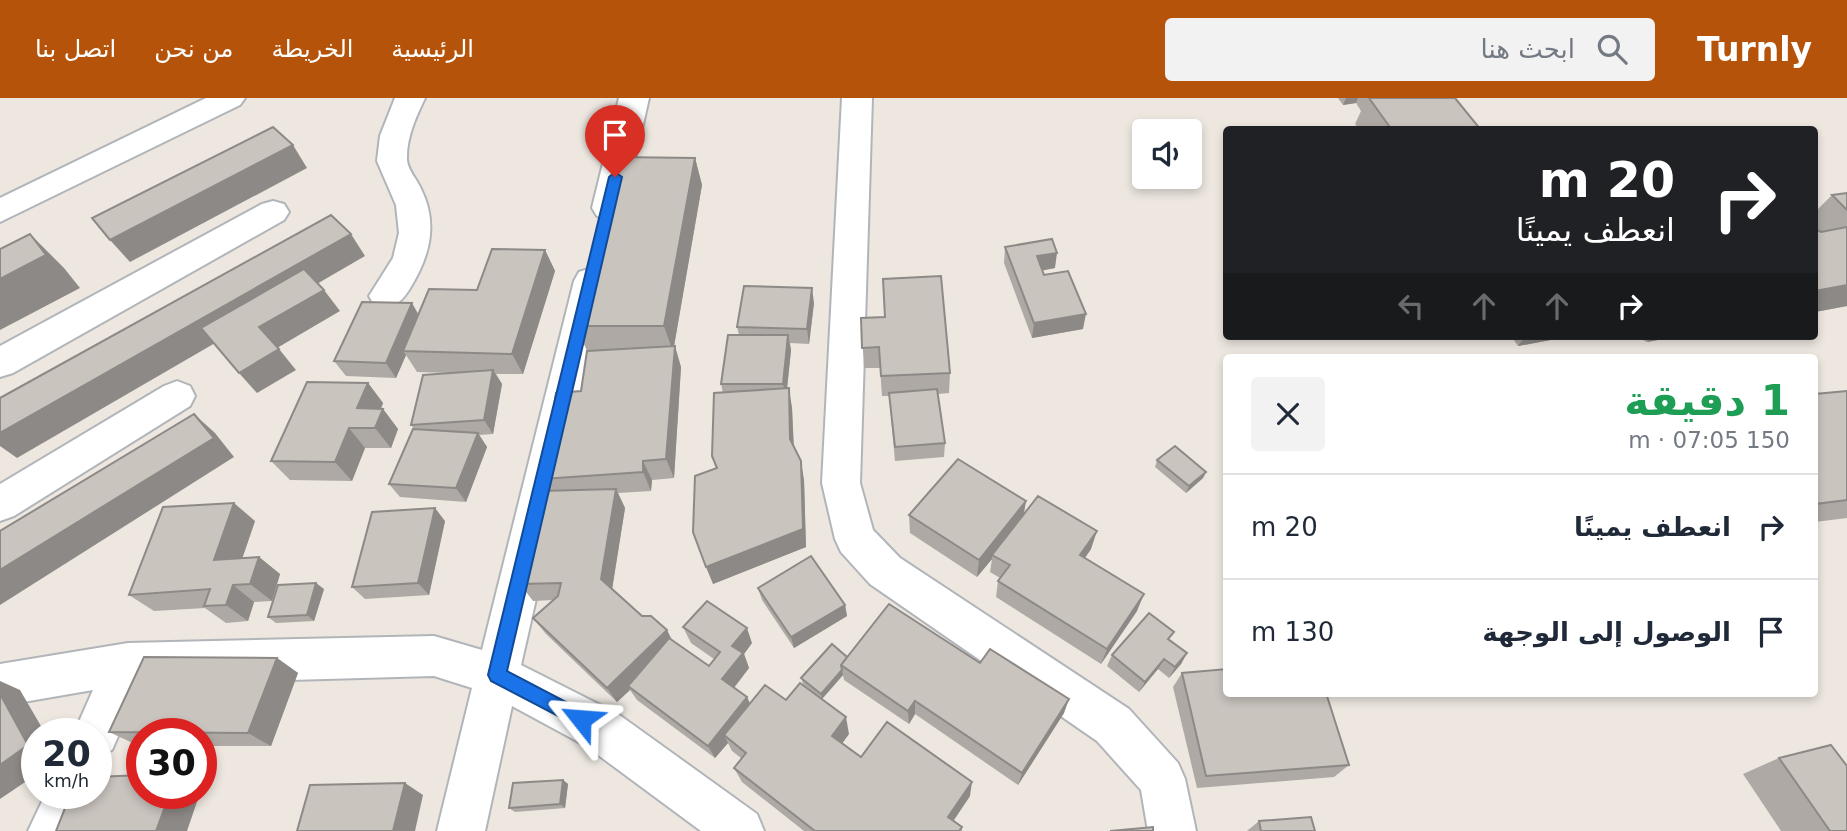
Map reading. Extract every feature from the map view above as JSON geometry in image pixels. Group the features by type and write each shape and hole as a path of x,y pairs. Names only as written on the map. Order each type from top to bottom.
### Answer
{"street":[{"path":"0,211 230,98"},
{"path":"386,296 399,280 414,246 417,222 407,193 391,163 395,135 410,98"},
{"path":"461,831 634,98"},
{"path":"857,98 841,483 855,539 885,571 1114,724 1162,779 1171,831"},
{"path":"0,363 273,212"},
{"path":"0,504 177,396"},
{"path":"0,685 128,664 434,656 497,675 601,730 740,831"},
{"path":"103,718 128,664"},
{"path":"52,831 62,809"}],"building":[{"path":"1369,98 1455,98 1478,126 1389,126"},
{"path":"273,127 293,145 110,240 92,218"},
{"path":"617,157 695,158 664,326 576,326"},
{"path":"1847,193 1847,210 1832,195"},
{"path":"331,215 351,234 0,433 0,398"},
{"path":"1847,227 1847,285 1818,290 1818,230"},
{"path":"30,234 46,255 0,279 0,249"},
{"path":"1052,239 1057,253 1037,256 1044,275 1068,271 1086,314 1034,323 1005,247"},
{"path":"492,249 545,250 512,354 403,351 429,289 477,290"},
{"path":"304,269 324,290 259,327 279,349 239,373 201,328"},
{"path":"941,276 950,373 881,376 879,347 862,348 861,318 885,317 883,279"},
{"path":"744,286 812,288 807,329 737,327"},
{"path":"362,302 412,303 386,363 334,361"},
{"path":"728,335 788,335 783,384 721,384"},
{"path":"675,346 666,459 643,461 643,472 543,479 556,393 581,391 587,351"},
{"path":"493,370 484,420 411,425 423,375"},
{"path":"307,382 368,383 357,408 383,409 375,428 349,428 335,462 271,461"},
{"path":"789,388 790,439 801,461 803,529 706,567 693,532 695,476 717,468 712,456 714,393"},
{"path":"937,389 945,443 895,447 889,393"},
{"path":"1847,391 1847,500 1818,504 1818,394"},
{"path":"194,414 214,438 0,570 0,531"},
{"path":"413,429 478,433 456,488 389,484"},
{"path":"1175,446 1206,472 1189,486 1157,460"},
{"path":"958,459 1026,501 979,560 909,515"},
{"path":"616,489 601,579 642,616 651,616 667,630 607,688 533,618 558,596 561,583 520,584 540,491"},
{"path":"1038,496 1097,531 1080,555 1144,594 1107,649 998,581 1010,565 992,555"},
{"path":"234,503 214,560 259,557 250,584 233,585 226,605 204,606 210,589 129,595 163,507"},
{"path":"435,508 418,583 352,587 372,512"},
{"path":"811,556 845,605 791,637 758,588"},
{"path":"316,583 307,615 268,617 278,585"},
{"path":"707,601 747,628 732,646 743,653 722,679 747,697 708,746 628,686 669,638 709,666 720,652 683,627"},
{"path":"889,604 980,663 990,649 1069,699 1022,773 915,701 908,711 841,665"},
{"path":"1149,613 1174,632 1168,639 1187,653 1175,667 1164,659 1145,682 1112,655"},
{"path":"832,644 847,657 841,665 842,670 821,694 801,678"},
{"path":"144,657 277,658 248,733 217,733 217,718 126,718 126,732 112,732 112,726"},
{"path":"1223,669 1223,697 1327,697 1349,765 1206,776 1182,673"},
{"path":"800,683 846,717 832,736 861,757 887,722 972,782 948,817 962,827 959,831 815,831 734,768 746,753 724,735 765,685 786,700"},
{"path":"0,694 21,732 21,750 0,765"},
{"path":"1831,745 1847,766 1847,831 1830,831 1779,758"},
{"path":"112,776 126,776 126,809 164,809 156,831 56,831 65,809 112,809"},
{"path":"563,780 560,804 509,808 513,783"},
{"path":"405,783 393,831 297,831 310,785"},
{"path":"1311,817 1315,831 1261,831 1259,821"},
{"path":"1153,827 1153,831 1110,831"}],"route":[{"path":"581,719 497,675 615,177"}]}
